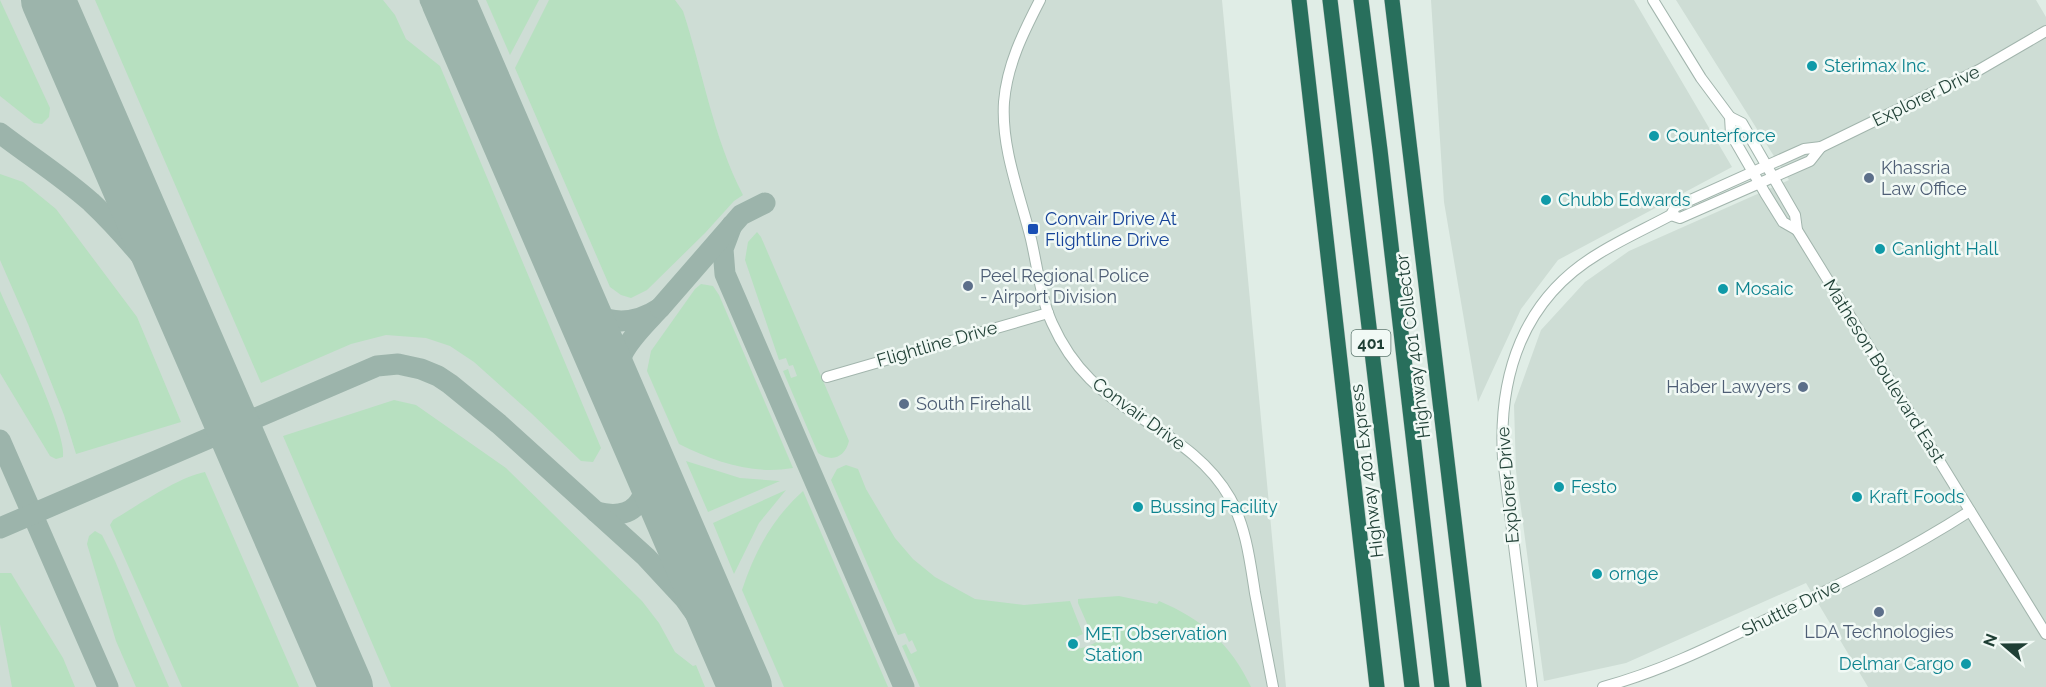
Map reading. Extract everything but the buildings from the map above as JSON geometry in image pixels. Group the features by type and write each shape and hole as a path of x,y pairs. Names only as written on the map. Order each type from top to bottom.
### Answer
{"highway":[{"name":"401","path":"1298,0 1377,687"},
{"name":"Highway 401 Express","path":"1330,0 1413,687"},
{"name":"401","path":"1361,0 1442,687"},
{"name":"Highway 401 Collector","path":"1392,0 1474,687"}],"street":[{"name":"Convair Drive","path":"1040,0 1012,60 1004,112 1008,149 1048,313 1073,360 1088,377 1104,392 1191,452 1211,471 1230,498 1249,552 1273,687"},
{"name":"Matheson Boulevard East","path":"1653,0 1701,78 1730,117 1742,123 1795,215 1797,230 2046,634"},
{"name":"Explorer Drive","path":"1532,687 1503,459 1501,425 1510,369 1531,322 1548,296 1597,254 1671,215 1675,207 1804,149 1821,147 1937,92 2046,31"},
{"name":"Explorer Drive","path":"2030,42 2046,42"},
{"name":"Matheson Boulevard East","path":"1730,117 1731,134 1783,222 1797,230"},
{"name":"Explorer Drive","path":"1671,215 1680,218 1810,161 1821,147"},
{"name":"Flightline Drive","path":"827,377 1048,313"},
{"name":"Shuttle Drive","path":"1603,687 1634,678 1741,632 1877,566 1970,511"}],"shaded area":[{"path":"0,0 1222,0 1286,687 0,687"},
{"path":"1431,0 1634,0 1732,167 1558,260 1521,309 1478,402 1444,202"},
{"path":"1676,0 2036,0 2046,17 2046,687 1868,687 1806,583 1626,663 1544,681 1516,471 1514,405 1541,330 1585,282 1629,251 1789,180"}],"green space":[{"path":"0,0 50,108 49,117 42,124 34,123 0,96"},
{"path":"95,0 383,0 395,15 406,39 440,66 601,448 593,462 581,461 474,362 450,346 426,338 386,335 351,344 261,383"},
{"path":"486,0 539,0 510,55"},
{"path":"549,0 675,0 683,11 716,127 743,195 734,201 647,290 631,298 621,295 610,287 515,68"},
{"path":"0,174 23,182 56,209 137,317 181,422 76,454 64,415 0,260"},
{"path":"757,232 849,441 844,451 837,457 828,458 818,453 783,371 788,369 791,378 797,376 793,365 789,366 786,358 779,360 745,260 748,242"},
{"path":"701,284 713,286 719,295 793,468 763,470 734,465 679,444 647,371 651,351 695,289"},
{"path":"0,291 57,425 63,457 56,459 50,456 0,373"},
{"path":"394,400 416,405 506,468 642,601 659,623 675,652 693,666 696,665 705,687 391,687 283,436"},
{"path":"686,461 740,478 780,481 708,512"},
{"path":"846,465 858,469 866,489 895,538 913,559 935,577 975,599 1024,605 1070,601 1083,634 1065,642 1068,651 1086,647 1103,639 1098,629 1089,628 1078,599 1119,596 1157,604 1159,601 1189,616 1214,635 1234,658 1251,687 920,687 902,646 906,644 911,654 917,651 912,640 909,642 905,633 898,635 831,480 837,469"},
{"path":"205,472 299,687 182,687 110,525 113,520 158,493"},
{"path":"786,490 759,523 734,574 713,523"},
{"path":"803,491 888,687 784,687 742,590 766,536 782,513"},
{"path":"95,531 102,535 115,561 169,687 136,687 116,641 87,544 89,536"},
{"path":"0,573 11,573 63,658 75,687 12,687 0,624"}],"taxiway":[{"path":"430,0 473,57"},
{"path":"0,133 91,202 127,239 181,306"},
{"path":"660,308 741,215 765,203"},
{"path":"545,223 577,294 594,313 604,318 626,321 660,308 624,351 619,364 618,379 625,409 650,465"},
{"path":"732,225 723,249 725,274 904,687"},
{"path":"0,528 377,366 398,364 421,369 450,384 499,424 646,557 684,598 740,676"},
{"path":"0,440 108,687"},
{"path":"596,512 620,514 636,505 645,489 649,465"}],"runway":[{"path":"48,0 346,687"},
{"path":"448,0 745,687"}],"place":[{"name":"Sterimax Inc.","path":"1812,66"},
{"name":"Counterforce","path":"1654,136"},
{"name":"Khassria Law Office","path":"1869,178"},
{"name":"Chubb Edwards","path":"1546,200"},
{"name":"Convair Drive At Flightline Drive","path":"1033,229"},
{"name":"Canlight Hall","path":"1880,249"},
{"name":"Peel Regional Police - Airport Division","path":"968,286"},
{"name":"Mosaic","path":"1723,289"},
{"name":"Haber Lawyers","path":"1803,387"},
{"name":"South Firehall","path":"904,404"},
{"name":"Festo","path":"1559,487"},
{"name":"Kraft Foods","path":"1857,497"},
{"name":"Bussing Facility","path":"1138,507"},
{"name":"ornge","path":"1597,574"},
{"name":"LDA Technologies","path":"1879,612"},
{"name":"MET Observation Station","path":"1073,644"},
{"name":"Delmar Cargo","path":"1966,664"}]}
